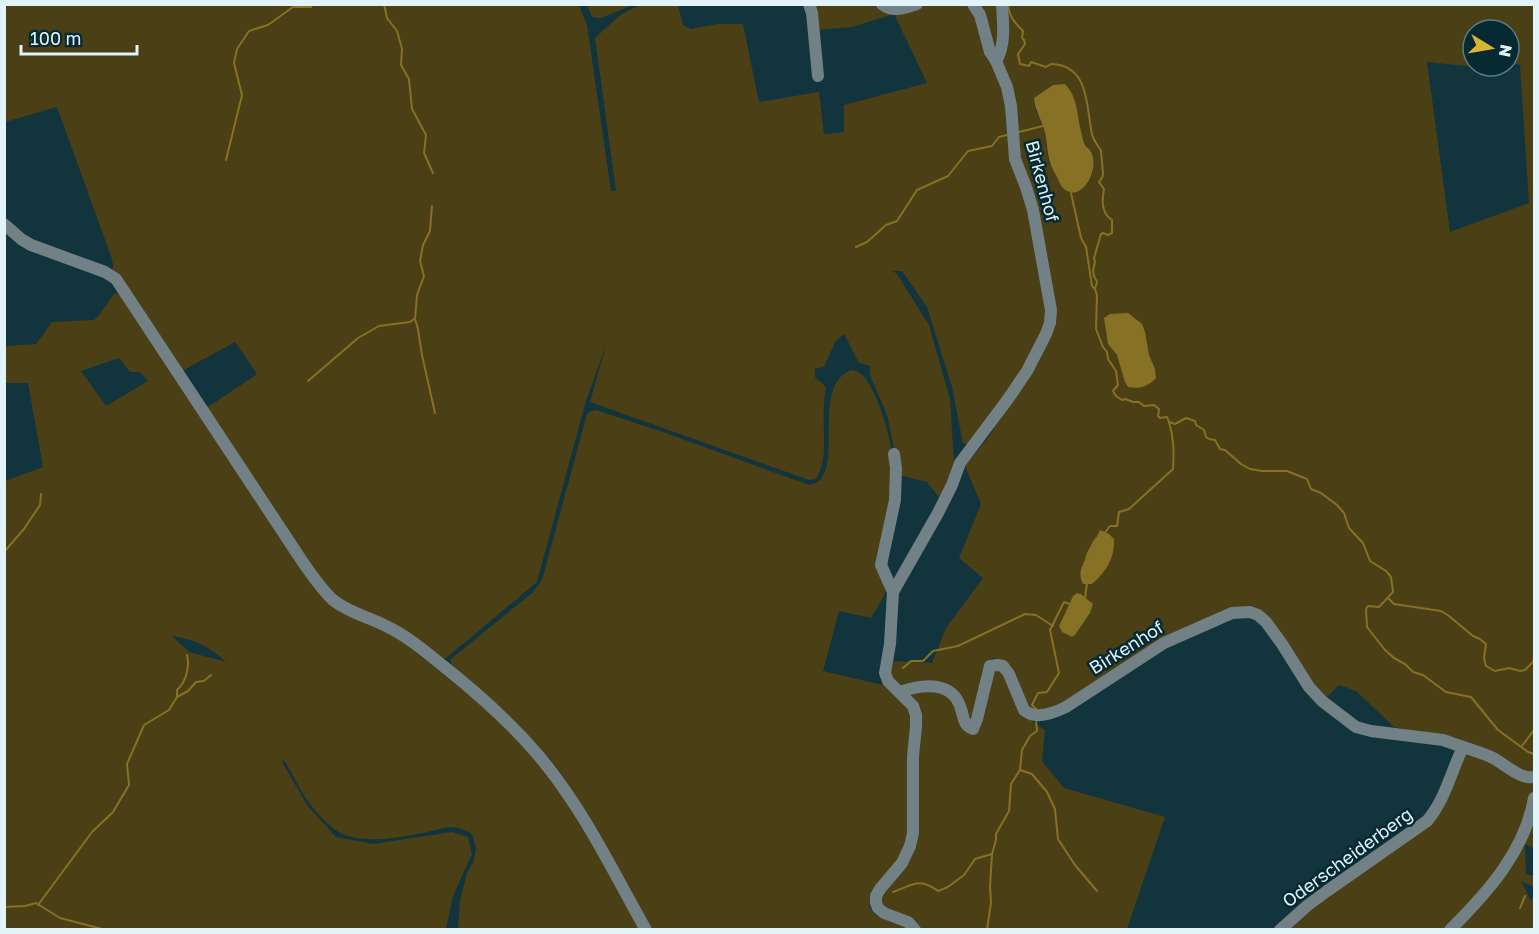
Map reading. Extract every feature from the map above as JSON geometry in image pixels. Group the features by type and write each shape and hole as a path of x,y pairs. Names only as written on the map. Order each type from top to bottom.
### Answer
{"street":[{"path":"809,4 812,13 818,76"},
{"path":"882,4 892,10 898,10 917,4"},
{"name":"Birkenhof","path":"915,930 908,922 884,913 876,903 876,896 880,889 902,863 913,833 913,756 916,715 913,706 888,681 885,673 890,644 893,592 938,513 960,462 1027,371 1042,343 1052,310 1035,218 1015,159 1011,106 1007,87 990,52 980,15 973,4"},
{"path":"996,61 1001,53 1002,45 1002,4"},
{"path":"4,224 31,245 111,275 120,285 322,589 345,608 386,625 421,648 478,695 528,744 585,820 646,930"},
{"name":"Birkenhof","path":"893,592 881,565 895,500 894,454"},
{"name":"Birkenhof","path":"900,692 920,685 943,688 957,699 964,723 973,729 990,666 997,665 1003,666 1009,674 1024,710 1035,716 1042,715 1066,706 1174,638 1232,613 1250,612 1266,622 1309,687 1322,701 1356,727 1443,740 1463,747"},
{"path":"1463,747 1492,757 1533,781"},
{"name":"Oderscheiderberg","path":"1280,930 1308,905 1427,821 1441,801 1463,747"},
{"path":"1450,930 1502,872 1520,842 1529,821 1534,798"}],"shaded area":[{"path":"4,5 579,5 587,25 611,191 616,191 595,38 619,16 639,5 678,5 683,25 691,29 717,24 743,24 759,102 819,92 824,134 844,132 844,105 927,83 894,14 852,27 818,30 812,5 899,5 895,14 925,5 970,5 975,10 986,58 995,68 993,51 978,5 1534,5 1534,830 1532,838 1534,848 1525,844 1526,874 1534,876 1534,887 1521,881 1531,901 1534,893 1534,929 1286,929 1322,900 1408,841 1463,757 1445,737 1394,727 1356,691 1339,685 1326,698 1310,680 1266,616 1231,609 1062,706 1030,713 1007,665 994,658 986,661 994,671 1001,672 1029,719 1045,730 1042,761 1064,788 1165,817 1127,929 915,929 884,913 880,898 872,890 869,906 874,913 909,929 649,929 567,786 451,665 451,659 532,593 542,580 587,414 591,411 596,410 663,432 809,485 820,479 826,468 831,398 836,383 847,372 855,371 863,376 871,387 883,416 892,452 887,585 883,598 871,618 839,611 823,671 887,686 891,661 932,663 946,628 983,578 959,558 981,504 965,466 991,434 1027,374 968,444 963,444 952,387 927,307 902,271 893,271 929,325 950,399 954,462 941,500 927,482 898,475 887,415 870,375 870,366 859,363 844,334 835,342 824,367 815,369 815,377 826,387 824,453 816,479 809,480 590,402 606,345 585,404 537,582 440,663 408,645 475,700 520,742 550,777 576,813 641,929 458,929 460,900 467,873 474,861 476,848 472,834 453,827 381,839 360,838 340,833 313,808 284,760 282,762 307,805 336,837 373,844 452,832 468,837 472,854 453,896 446,929 5,929 5,481 43,467 28,383 5,383 5,346 36,344 52,322 94,320 114,294 121,293 208,407 257,374 235,342 182,371 111,275 112,259 57,107 5,122","holes":["1461,18 1521,18 1521,78 1529,203 1450,232 1427,62 1461,65","1076,105 1084,143 1092,155 1094,166 1089,180 1077,191 1049,163 1045,133 1035,109","119,358 130,372 140,372 148,381 106,406 81,371","1077,593 1081,594 1090,601 1090,613 1072,637 1062,632 1059,626 1073,596","172,636 201,644 226,662 189,652"]},
{"path":"587,5 631,5 601,18 592,17"},
{"path":"1065,84 1075,101 1083,140 1091,151 1094,163 1092,175 1086,185 1077,192 1068,192 1063,188 1051,165 1045,133 1034,98 1053,85"},
{"path":"1128,313 1142,324 1149,355 1155,369 1156,378 1140,387 1128,387 1117,355 1108,344 1104,318 1110,314"},
{"path":"1100,530 1114,539 1111,558 1101,575 1092,584 1083,584 1082,568"},
{"path":"1077,593 1093,604 1090,613 1072,637 1062,632 1059,626 1073,596"}],"waterway":[{"path":"226,160 242,95 234,63 237,49 249,31 268,25 293,7 311,7 312,4"},
{"path":"384,4 387,18 397,31 402,49 401,65 409,79 412,109 426,135 424,153 433,173"},
{"path":"1008,4 1011,16 1023,31 1022,38 1025,44 1018,54 1020,64 1029,66 1031,62 1046,67 1051,64 1064,66 1080,79 1084,89 1093,136 1101,151 1103,174 1099,182 1104,189 1104,210 1112,220 1112,233 1101,234 1093,271 1097,282 1095,289 1097,295 1096,329 1108,359 1116,371 1118,385 1113,391 1116,396 1122,400 1139,402 1144,406 1154,405 1159,409 1160,418 1167,417 1169,422 1175,424 1186,418 1195,421 1196,425 1204,430 1206,437 1215,440 1220,449 1225,450 1250,469 1287,471 1307,479 1311,489 1321,493 1344,513 1349,528 1363,543 1370,561 1391,577 1393,592 1379,607 1368,606 1366,609 1367,627 1385,650 1413,672 1423,675 1446,692 1471,697 1498,730 1534,754"},
{"path":"1019,132 1043,126"},
{"path":"856,247 867,242 886,225 897,221 917,190 948,176 968,151 992,146 999,137 1007,135"},
{"path":"1071,193 1081,238 1086,247 1092,286 1095,289"},
{"path":"432,206 430,231 423,245 420,261 424,276 417,295 415,319 435,413"},
{"path":"308,381 358,338 379,326 410,322 414,319"},
{"path":"1104,534 1110,526 1117,526 1119,512 1129,509 1173,469 1173,445 1169,422"},
{"path":"4,552 24,529 40,505 41,494"},
{"path":"1086,559 1097,538"},
{"path":"1085,598 1087,583"},
{"path":"1389,599 1394,604 1441,611 1449,616 1486,644 1484,658 1486,666 1495,671 1509,668 1525,670 1534,658"},
{"path":"1037,710 1032,705 1038,693 1047,692 1059,673 1050,630 1064,602 1070,604"},
{"path":"903,668 911,661 923,661 933,651 958,646 1025,614 1036,615 1053,626"},
{"path":"38,905 92,832 113,812 129,785 127,764 144,725 169,710 177,697 177,690 186,674 187,655"},
{"path":"177,697 188,691 196,682 204,681 211,675"},
{"path":"987,930 991,902 992,854 996,834 1009,811 1011,784 1020,770 1022,750 1030,736 1037,731 1036,720"},
{"path":"1522,746 1534,730"},
{"path":"1020,770 1032,774 1047,792 1055,809 1058,839 1075,865 1097,891"},
{"path":"893,892 921,883 938,891 948,887 964,875 975,859 992,854"},
{"path":"1520,908 1525,896"},
{"path":"4,907 36,903 60,918 106,930"}]}
